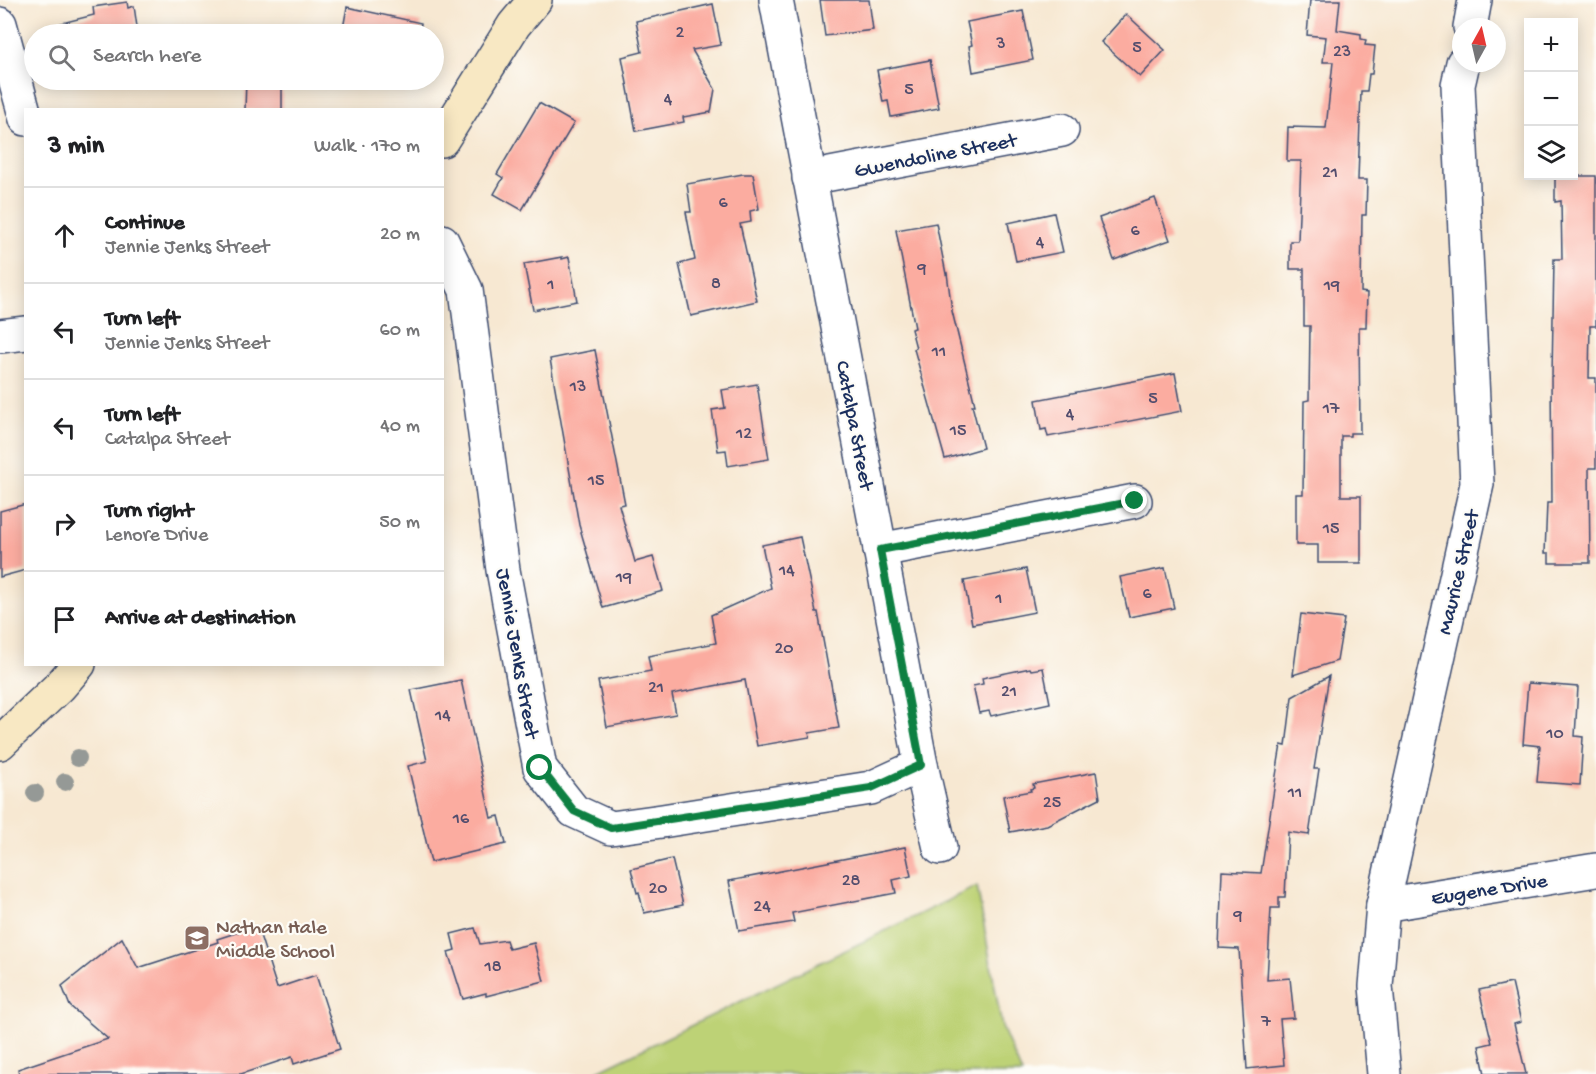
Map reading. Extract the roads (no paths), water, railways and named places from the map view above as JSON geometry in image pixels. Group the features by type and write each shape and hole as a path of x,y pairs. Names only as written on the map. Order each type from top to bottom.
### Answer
{"main road":[{"path":"444,137 514,25 535,0"},
{"path":"0,743 60,686 77,666"}],"street":[{"name":"Catalpa Street","path":"776,0 921,765 940,848"},
{"path":"1472,18 1475,0"},
{"path":"0,24 24,113"},
{"name":"Maurice Street","path":"1384,1074 1376,986 1383,905 1477,484 1458,86 1461,72"},
{"name":"Gwendoline Street","path":"809,178 1062,130"},
{"name":"Jennie Jenks Street","path":"444,245 466,290 503,570 540,768 574,811 611,828 663,822 871,788 921,765"},
{"path":"0,336 24,333"},
{"path":"880,550 1135,501"},
{"name":"Eugene Drive","path":"1383,905 1596,870"}],"place":[{"name":"Nathan Hale Middle School","path":"197,938"}]}
